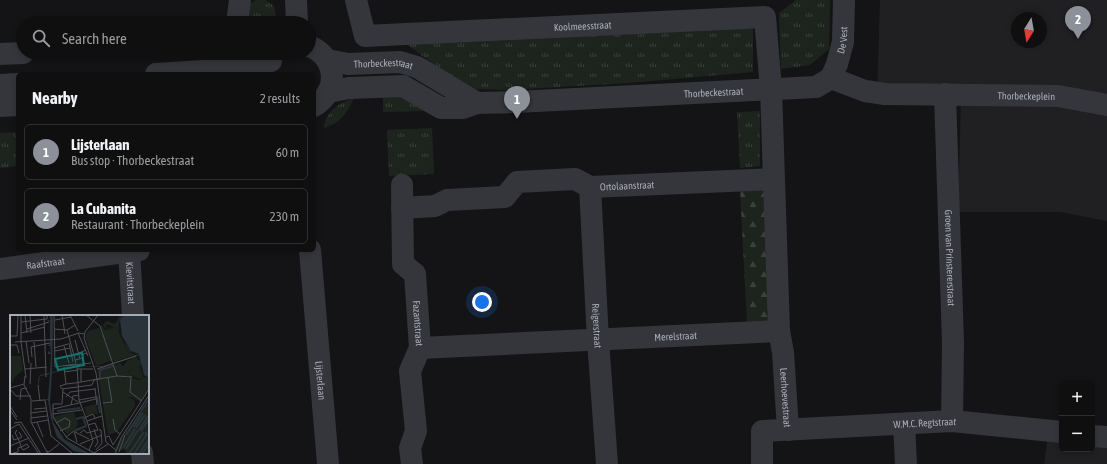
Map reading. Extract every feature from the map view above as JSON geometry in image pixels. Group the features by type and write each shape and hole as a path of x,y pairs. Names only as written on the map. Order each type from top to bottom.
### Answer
{"street":[{"path":"238,16 240,0"},
{"path":"296,0 297,16"},
{"name":"Koolmeesstraat","path":"356,0 365,36 765,17 771,89"},
{"name":"De Vest","path":"832,78 843,42 844,0"},
{"path":"316,50 327,60 331,68 332,76 331,84 321,99"},
{"path":"0,54 16,53"},
{"name":"Thorbeckestraat","path":"327,60 348,64 400,62 417,67 477,103"},
{"path":"187,72 249,68 272,63"},
{"path":"832,78 865,92 885,94 945,94"},
{"name":"Thorbeckestraat","path":"321,99 349,88 404,86 441,108 463,108 477,103 816,87 832,78"},
{"path":"0,85 16,84"},
{"path":"771,89 779,331"},
{"name":"Thorbeckeplein","path":"945,94 1058,96 1107,106"},
{"name":"Groen van Prinstererstraat","path":"945,94 953,343 952,421"},
{"path":"0,106 16,105"},
{"name":"Ortolaanstraat","path":"402,208 435,206 446,200 505,197 517,182 575,179 590,187 773,179"},
{"name":"Fazantstraat","path":"402,185 403,264 415,274 420,348 410,371 416,431 410,448 412,464"},
{"name":"Reigerstraat","path":"590,187 598,340 607,464"},
{"name":"Raafstraat","path":"0,270 121,252"},
{"name":"Kievitstraat","path":"133,315 134,252"},
{"name":"Lijsterlaan","path":"310,252 328,464"},
{"name":"Merelstraat","path":"420,348 779,331"},
{"name":"Leerhoevestraat","path":"762,464 762,431 788,430 783,352 779,331"},
{"name":"W.M.C. Regtstraat","path":"788,430 952,421 1059,432"},
{"path":"904,424 906,464"},
{"path":"1095,436 1107,437"},
{"path":"142,454 143,464"}],"shaded area":[{"path":"880,0 1107,0 1107,221 1060,212 958,212 961,99 877,98"},
{"path":"1049,428 1059,430 1059,452 1095,452 1095,433 1107,435 1107,464 1044,464"}],"green space":[{"path":"256,0 266,0 274,6 276,16 246,16 249,5"},
{"path":"796,0 830,0 829,49 810,65 781,69 779,13"},
{"path":"753,23 753,72 628,83 507,90 474,89 454,79 401,40"},
{"path":"383,91 390,91 429,111 383,112"},
{"path":"354,98 340,120 324,128 327,117 334,108 343,102"},
{"path":"760,111 760,166 740,168 737,112"},
{"path":"432,128 434,174 389,176 387,130"},
{"path":"16,132 16,166 0,168 0,133"},
{"path":"740,190 764,190 768,322 747,323"}],"place":[{"name":"La Cubanita","path":"1078,39"},
{"name":"Lijsterlaan","path":"517,119"}]}
